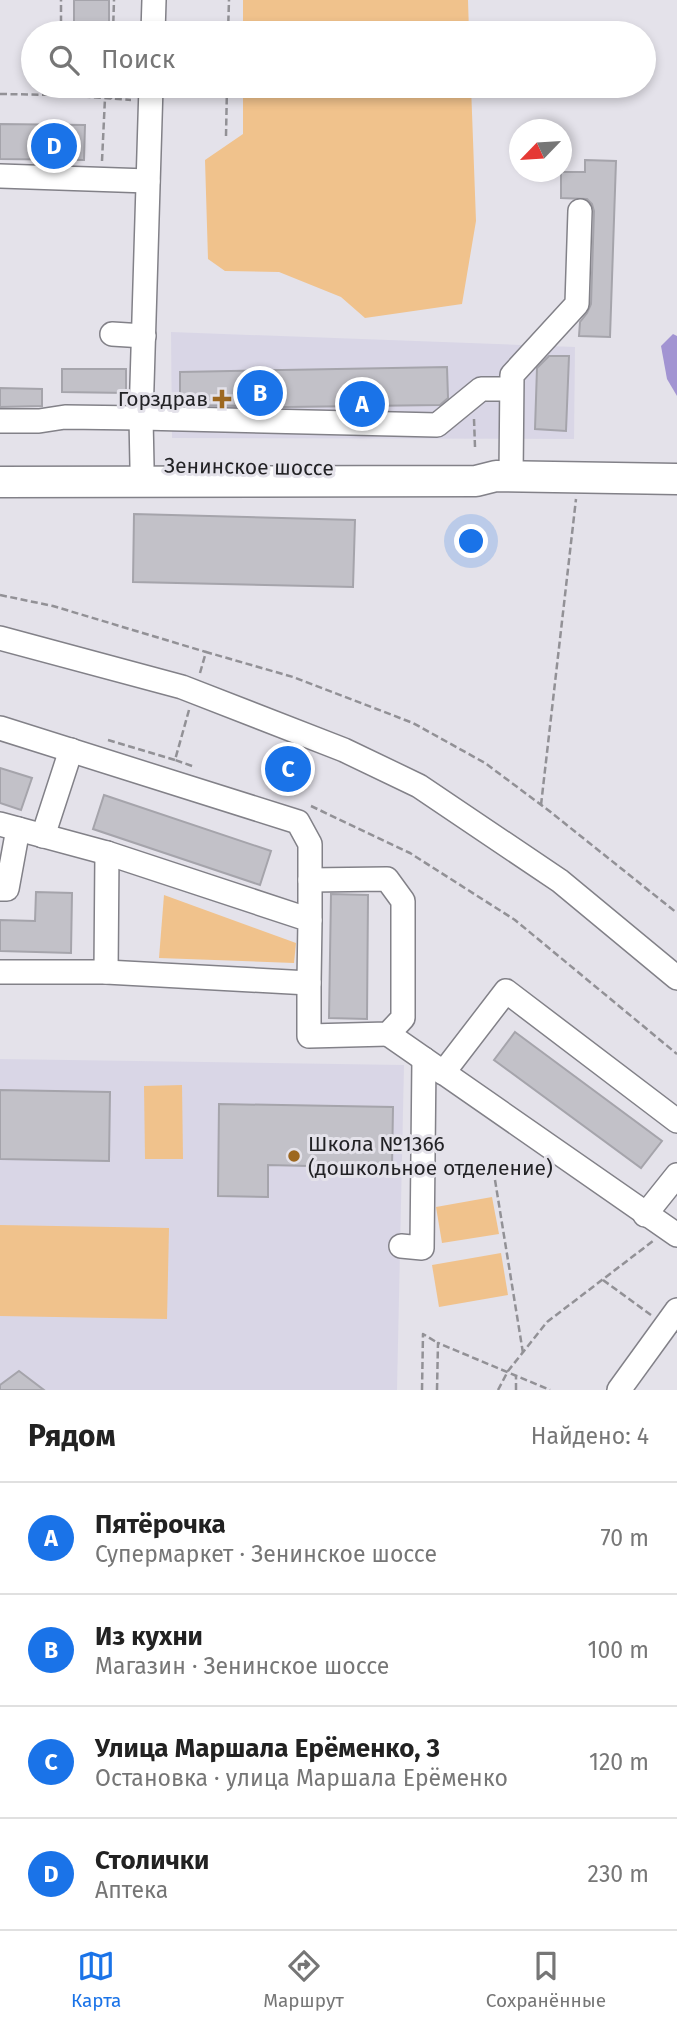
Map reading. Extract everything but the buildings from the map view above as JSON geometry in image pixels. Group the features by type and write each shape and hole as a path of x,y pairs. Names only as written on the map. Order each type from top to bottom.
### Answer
{"main road":[{"name":"Зенинское шоссе","path":"0,467 475,469 504,476"},
{"name":"Зенинское шоссе","path":"0,482 463,481 504,476 677,479"}],"street":[{"path":"153,21 154,0"},
{"path":"142,466 148,181 143,98"},
{"path":"0,176 148,181"},
{"path":"504,476 512,374 577,304 580,211"},
{"path":"112,334 144,336"},
{"path":"0,421 39,421 65,417 437,425 481,389 511,389"},
{"path":"0,638 194,692 344,750 419,786 559,881 677,978"},
{"path":"0,728 298,822 310,844 309,1036 388,1034 645,1215 666,1237"},
{"path":"43,836 72,750"},
{"path":"0,889 7,889 9,827 107,853 310,920"},
{"path":"106,972 107,853"},
{"path":"310,880 387,879 403,901 403,1018 388,1034"},
{"path":"0,972 106,972 309,983"},
{"path":"443,1073 506,991 677,1121"},
{"path":"401,1247 422,1248 424,1059"},
{"path":"645,1215 677,1175"},
{"path":"619,1390 677,1310"}],"path":[{"path":"61,0 61,21"},
{"path":"113,21 114,0"},
{"path":"228,21 229,0"},
{"path":"0,94 21,94"},
{"path":"102,170 105,98 116,98"},
{"path":"226,136 227,98"},
{"path":"541,805 576,495"},
{"path":"0,595 53,606 293,677 413,723 485,764 677,913"},
{"path":"199,768 175,760 206,652"},
{"path":"309,805 410,853 515,920 677,1054"},
{"path":"495,1180 523,1353"},
{"path":"498,1390 508,1371 548,1322 666,1237"},
{"path":"603,1280 654,1317"},
{"path":"422,1390 423,1334 438,1343 550,1390"},
{"path":"437,1390 438,1343"},
{"path":"516,1374 516,1390"}],"shaded area":[{"path":"243,0 468,0 469,21 243,21"},
{"path":"243,98 471,98 476,221 462,304 365,318 341,297 279,272 225,271 208,259 205,160 243,134"},
{"path":"171,332 575,347 574,439 172,438"},
{"path":"673,334 677,336 677,396 667,379 661,346"},
{"path":"164,895 296,943 294,963 159,958"},
{"path":"0,1059 404,1065 397,1390 0,1390"},
{"path":"182,1085 183,1159 145,1159 144,1086"},
{"path":"492,1197 499,1234 442,1243 436,1207"},
{"path":"0,1225 169,1228 167,1319 0,1316"},
{"path":"501,1253 508,1295 439,1307 432,1265"}],"place":[{"name":"Столички","path":"54,146"},
{"name":"Из кухни","path":"260,393"},
{"name":"Горздрав","path":"222,399"},
{"name":"Пятёрочка","path":"362,404"},
{"name":"Улица Маршала Ерёменко, 3","path":"288,769"},
{"name":"Школа №1366 (дошкольное отделение)","path":"294,1156"}]}
